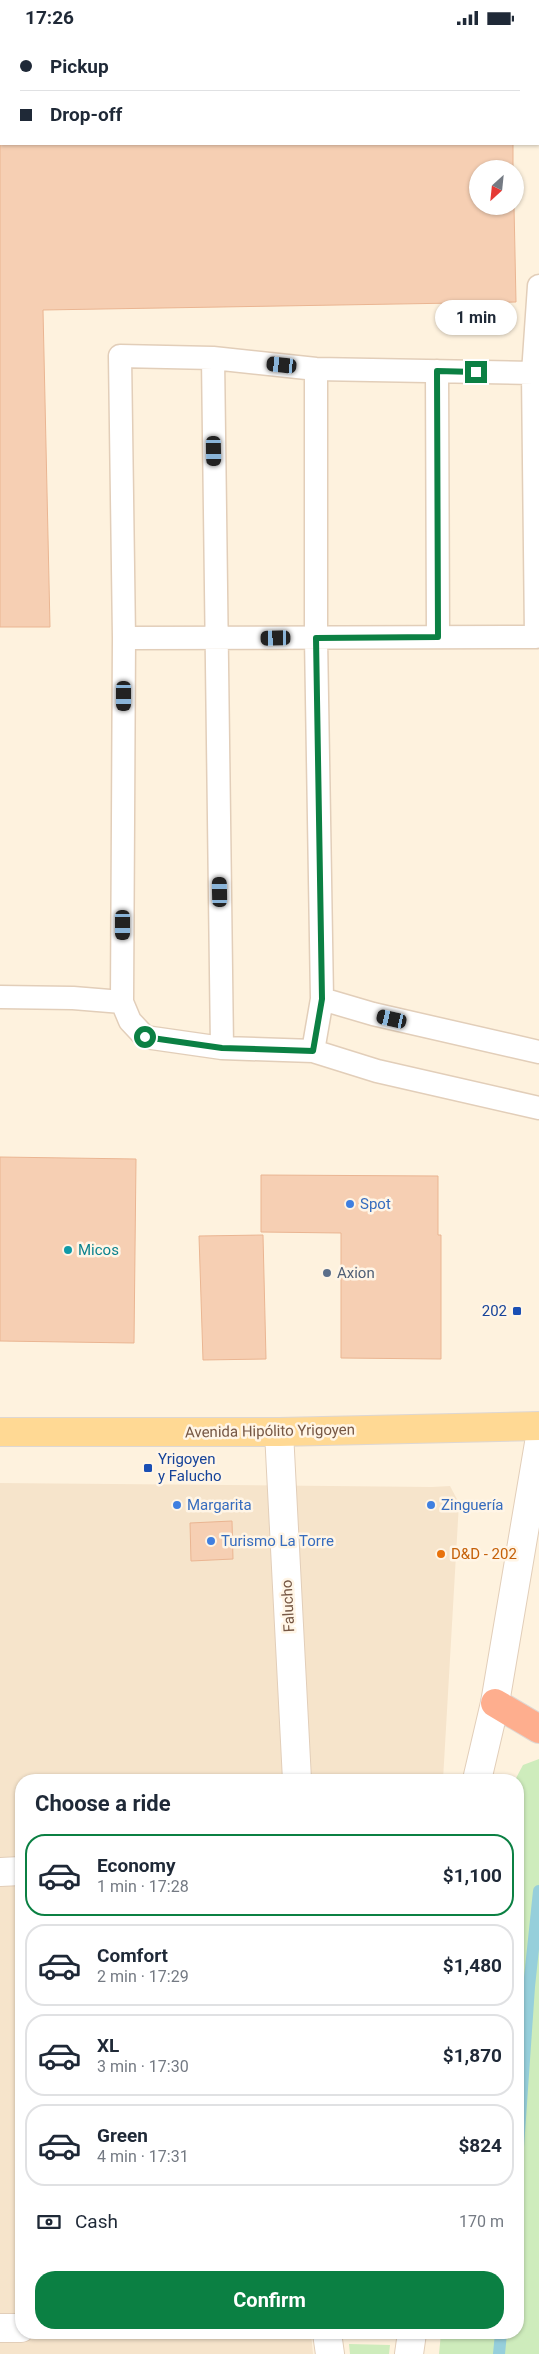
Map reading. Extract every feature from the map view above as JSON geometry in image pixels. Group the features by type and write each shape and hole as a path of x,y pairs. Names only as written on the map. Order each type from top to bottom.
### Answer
{"highway":[{"path":"495,1703 539,1729"}],"main road":[{"name":"Avenida Hipólito Yrigoyen","path":"0,1432 279,1433 539,1426"}],"street":[{"name":"Falucho","path":"279,1433 297,1774"},
{"path":"478,1774 495,1703 539,1443"},
{"path":"0,1871 15,1871"},
{"path":"0,2328 15,2328"},
{"path":"328,2339 330,2354"},
{"path":"409,2354 411,2339"}],"lane":[{"path":"124,638 536,637 533,373 539,286"},
{"path":"533,373 316,369 213,358 120,356 124,638 122,1001 130,1021 145,1037 222,1048 313,1051 377,1071 539,1108"},
{"path":"213,358 222,1048"},
{"path":"313,1051 322,999 316,638 316,369"},
{"path":"437,371 438,637"},
{"path":"0,997 122,1001"},
{"path":"322,999 373,1014 539,1053"}],"shaded area":[{"path":"0,1483 450,1486 459,1503 443,1774 15,1774 15,2339 312,2339 313,2354 0,2354"}],"green space":[{"path":"539,1759 539,2354 439,2354 440,2339 524,2339 524,1774 518,1774 523,1765"},
{"path":"349,2344 390,2345 389,2354 350,2354"}],"building":[{"path":"0,145 513,145 513,160 469,160 469,215 514,215 516,302 43,310 50,627 0,627"},
{"name":"Micos","path":"0,1157 136,1159 134,1343 0,1341"},
{"path":"261,1175 438,1176 438,1235 441,1235 441,1359 341,1358 341,1233 261,1232"},
{"path":"263,1235 266,1359 203,1360 199,1236"},
{"name":"Turismo La Torre","path":"232,1521 233,1559 191,1561 190,1523"}],"waterway":[{"path":"524,2060 539,1891"},
{"path":"499,2354 500,2339"}],"place":[{"name":"Spot","path":"350,1204"},
{"name":"Micos","path":"68,1250"},
{"name":"Axion","path":"327,1273"},
{"name":"202","path":"517,1311"},
{"name":"Yrigoyen y Falucho","path":"148,1468"},
{"name":"Margarita","path":"177,1505"},
{"name":"Zinguería","path":"431,1505"},
{"name":"Turismo La Torre","path":"211,1541"},
{"name":"D&D - 202","path":"441,1554"}],"route":[{"path":"145,1037 222,1048 313,1051 322,999 316,638 438,637 437,371 476,372"}]}
